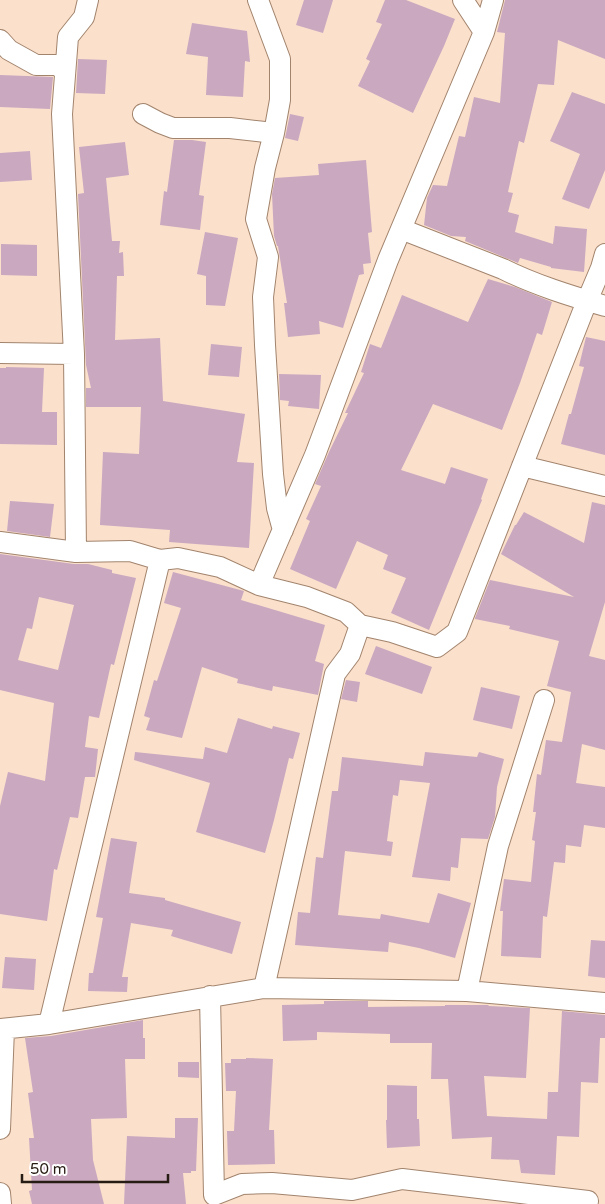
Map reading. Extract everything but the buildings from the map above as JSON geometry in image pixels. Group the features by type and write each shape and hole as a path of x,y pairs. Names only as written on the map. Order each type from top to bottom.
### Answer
{"street":[{"path":"76,552 74,354 62,114 68,37 84,18 88,0"},
{"path":"258,0 280,59 280,100 256,219 268,258 263,297 265,354 273,474 277,508 283,530"},
{"path":"463,0 484,32"},
{"path":"259,585 315,454 388,260 484,32 492,0"},
{"path":"0,40 9,50 36,65 57,64 65,71"},
{"path":"143,114 173,128 230,128 274,133"},
{"path":"401,229 503,269 518,277 596,304"},
{"path":"0,542 76,552 130,551 160,560 178,558 220,567 259,585 308,597 346,612 360,625 392,632 437,647 457,632 522,466 596,304 605,254"},
{"path":"0,353 74,354"},
{"path":"522,466 605,486"},
{"path":"49,1024 160,560"},
{"path":"264,988 335,674 350,654 360,625"},
{"path":"466,991 498,846 544,700"},
{"path":"0,1129 2,1029 49,1024 264,988 466,991 604,1002"},
{"path":"210,996 214,1195 242,1184 272,1183 352,1190 402,1179 588,1201"},
{"path":"0,1193 1,1204"}]}
